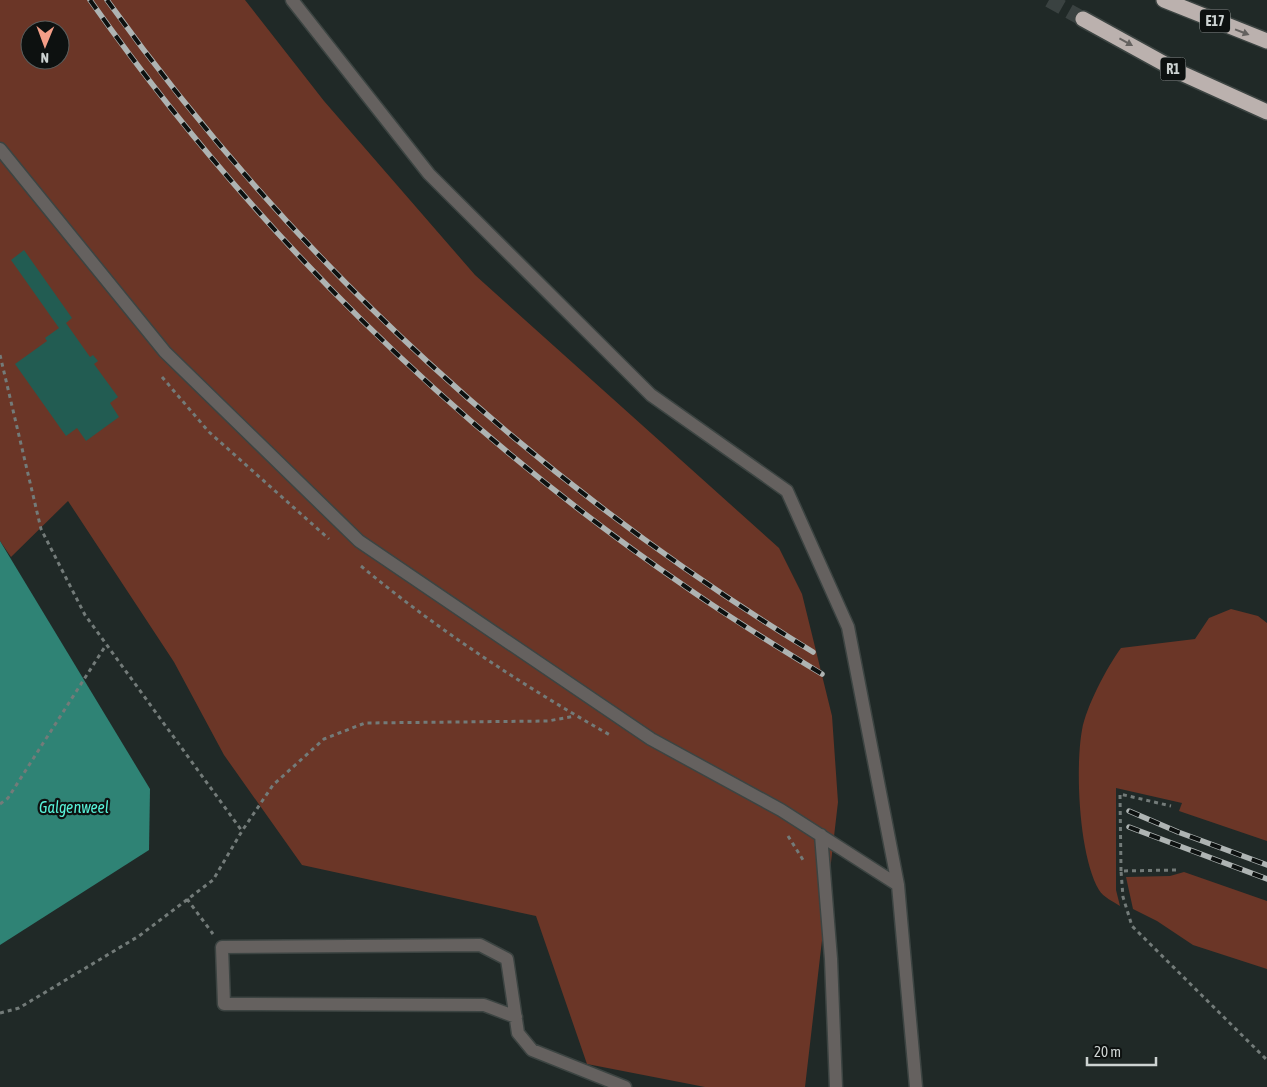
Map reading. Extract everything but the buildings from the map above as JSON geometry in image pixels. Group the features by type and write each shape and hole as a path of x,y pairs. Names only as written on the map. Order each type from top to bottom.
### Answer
{"highway":[{"name":"E17","path":"1164,0 1267,41"},
{"name":"R1","path":"1083,19 1181,73 1267,112"}],"lane":[{"path":"292,0 428,174 644,388 787,491 848,626 898,885 916,1087"},
{"path":"0,149 165,352 360,541 650,739 781,810 898,885"},
{"path":"821,835 830,959 836,1087"},
{"path":"516,1017 484,1005 224,1004 222,947 480,945 507,960 516,1017 518,1033 532,1050 625,1087"}],"path":[{"path":"0,356 41,529 85,615 242,831"},
{"path":"0,804 8,798 106,644"},
{"path":"0,1013 19,1008 139,936 213,880 242,831 273,785 324,739 365,723 548,721 576,715 618,740"},
{"path":"1171,806 1120,794 1123,897 1132,926 1267,1060"},
{"path":"782,828 805,863 806,871"},
{"path":"1121,871 1176,870"},
{"path":"187,899 222,947"}],"shaded area":[{"path":"0,0 245,0 324,101 475,275 779,548 802,594 832,716 838,802 805,1087 705,1087 587,1064 536,916 302,865 224,755 174,662 68,501 11,557 0,541"},
{"path":"1231,609 1258,616 1267,623 1267,841 1179,811 1182,803 1116,788 1116,890 1120,906 1099,890 1092,875 1083,835 1079,789 1080,747 1084,721 1092,699 1121,648 1195,639 1209,618"},
{"path":"1184,872 1267,901 1267,969 1193,945 1157,921 1133,909 1126,877 1170,876"}],"water":[{"name":"Galgenweel","path":"0,541 150,789 149,850 0,945"}],"tunnel":[{"path":"1049,0 1083,19"}],"railway":[{"path":"90,0 152,84 219,166 288,245 362,320 438,392 518,461 601,526 719,610 822,674"},
{"path":"107,0 180,97 258,189 340,278 427,362 518,441 613,516 711,587 813,652"},
{"path":"1129,811 1178,832 1267,865"},
{"path":"1129,827 1267,879"}]}
